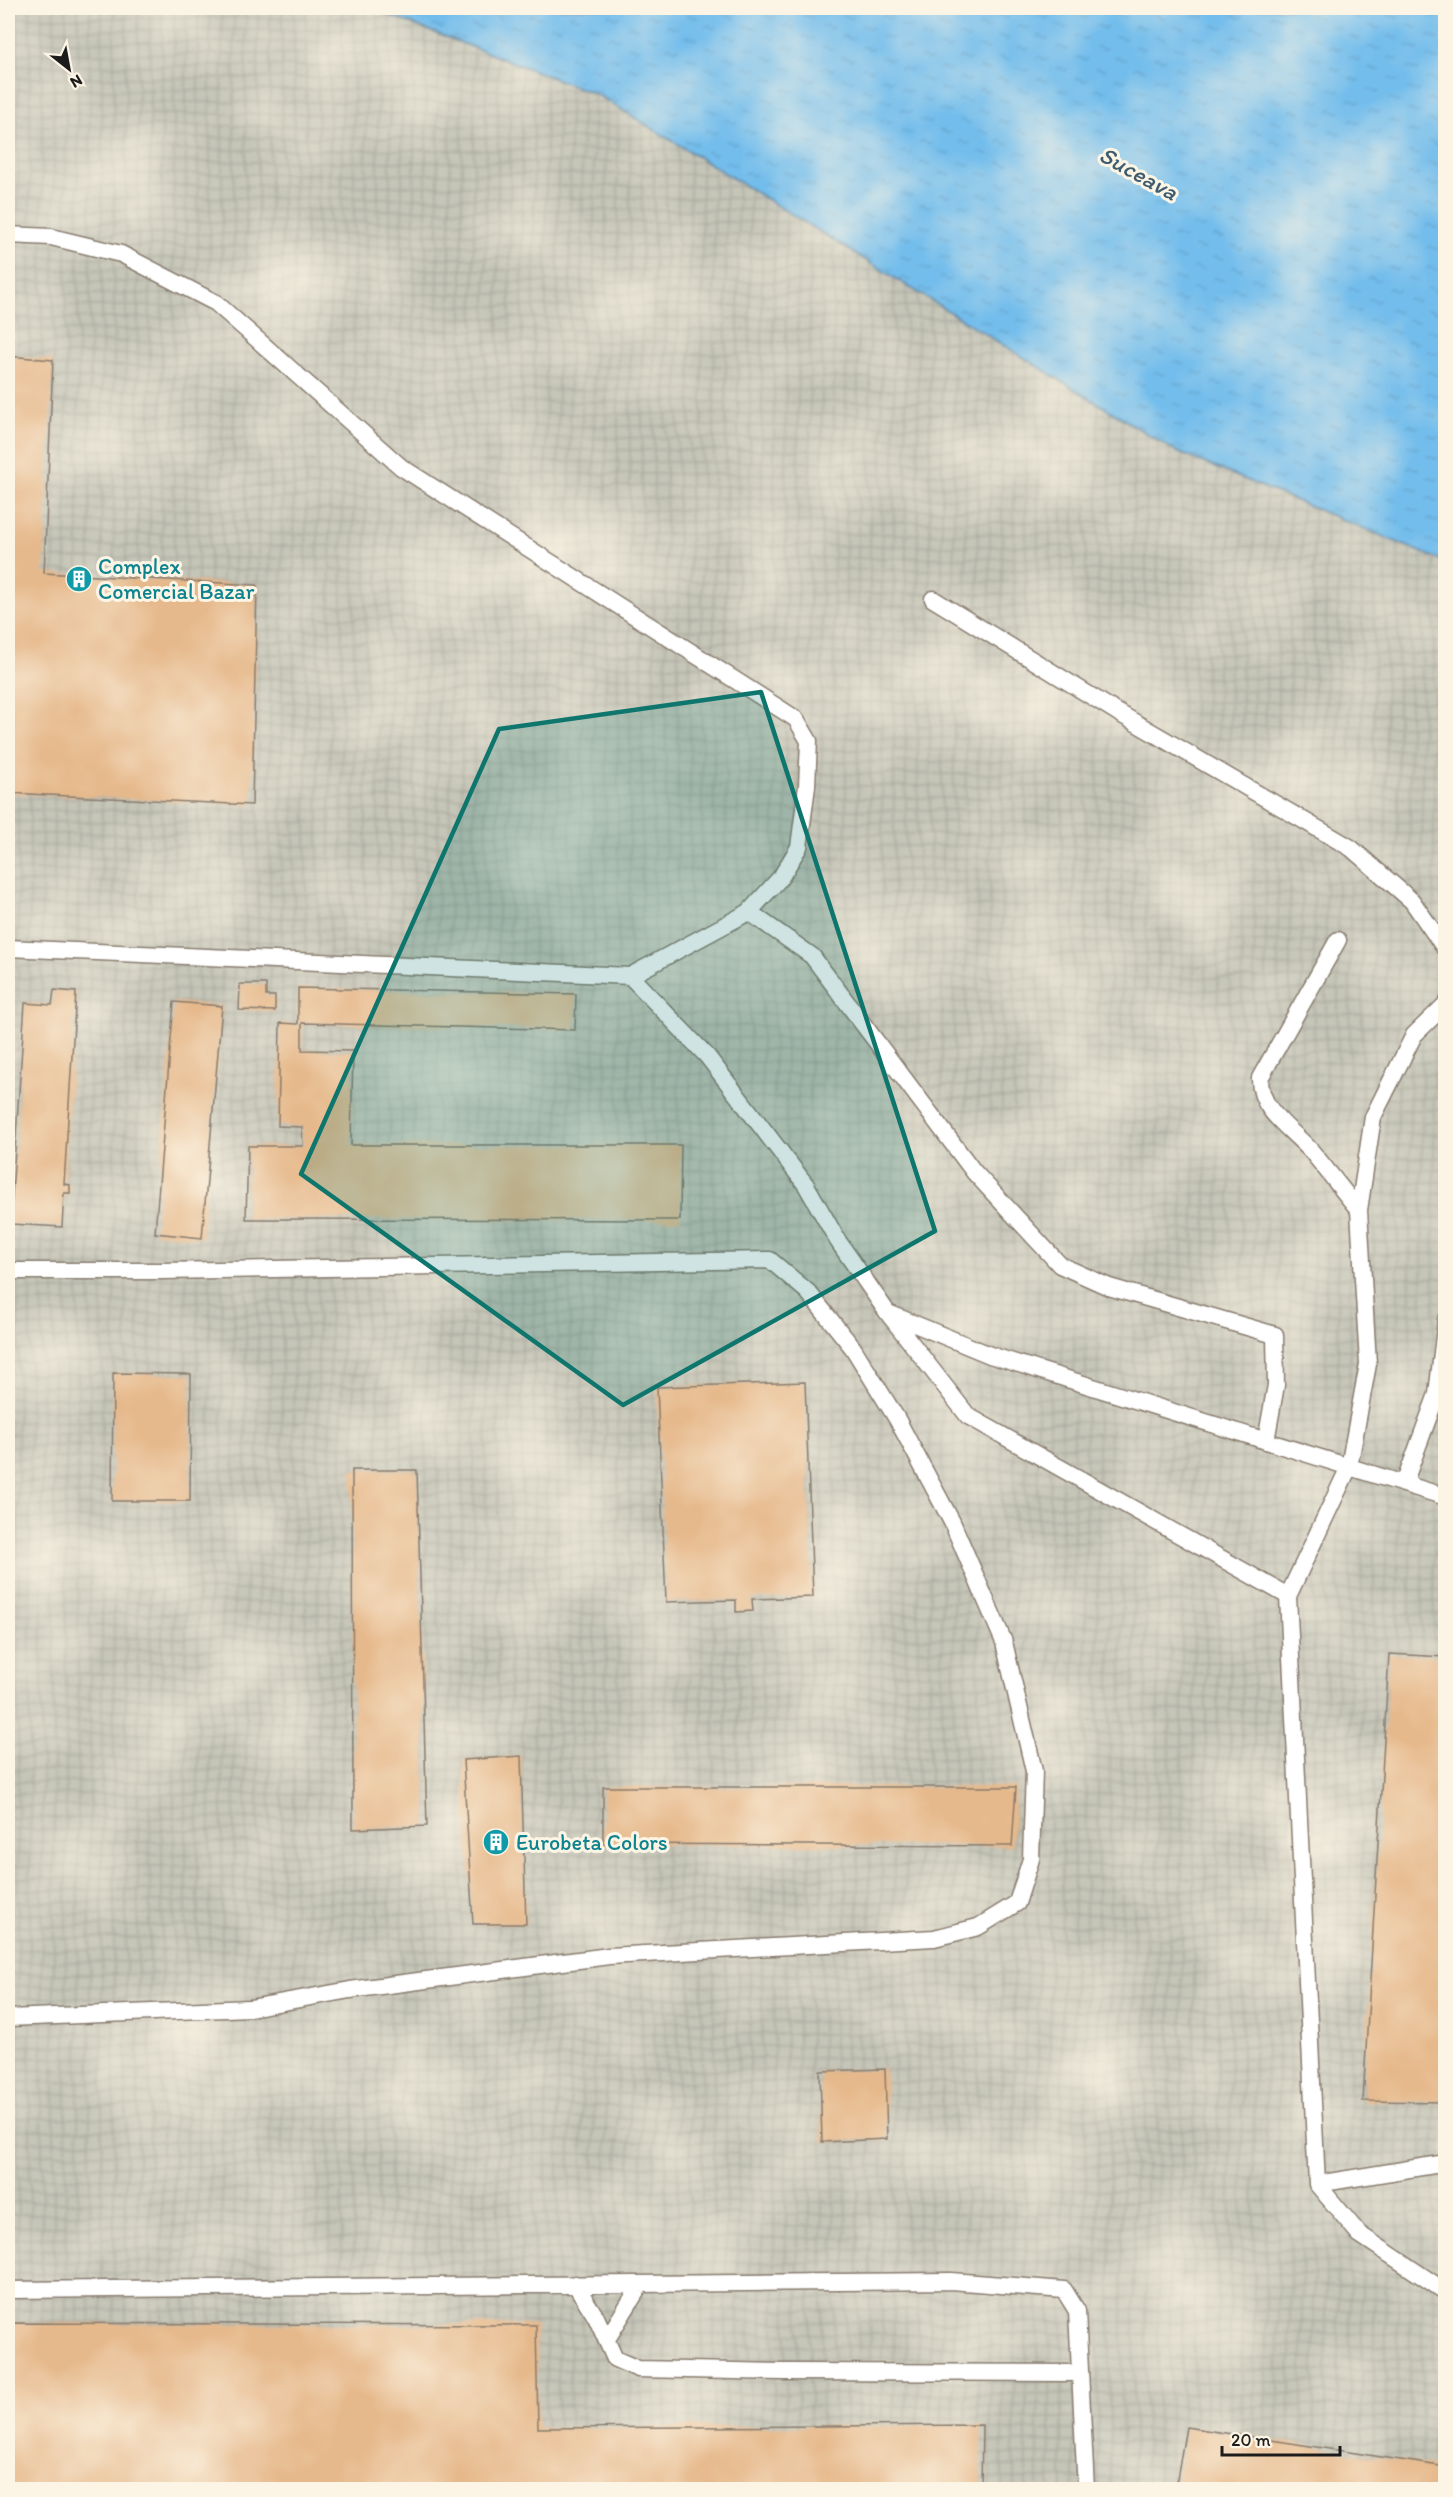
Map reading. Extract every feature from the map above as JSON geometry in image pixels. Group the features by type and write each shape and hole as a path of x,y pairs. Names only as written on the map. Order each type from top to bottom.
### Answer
{"lane":[{"path":"8,236 51,237 121,254 216,303 401,466 796,719 809,741 807,786 799,847 781,877 749,912 630,976 8,948"},
{"path":"933,599 1137,724 1351,848 1412,901 1446,950"},
{"path":"749,912 812,956 974,1172 1060,1264 1109,1287 1275,1335 1276,1385 1266,1441"},
{"path":"1338,940 1260,1078 1259,1091 1277,1119 1310,1150 1359,1210"},
{"path":"630,976 707,1056 721,1074 806,1185 838,1241 887,1312 968,1416 1288,1596"},
{"path":"1446,1004 1414,1035 1373,1117 1359,1210 1368,1364 1349,1467 1288,1596 1317,2184 1359,2234 1446,2292"},
{"path":"8,1271 162,1271 770,1260 808,1292 853,1348 897,1419 952,1522 1004,1642 1034,1771 1031,1859 1017,1903 978,1927 934,1938 588,1958 350,1990 250,2008 8,2018"},
{"path":"887,1312 990,1355 1446,1497"},
{"path":"1404,1484 1441,1394 1446,1320"},
{"path":"1317,2184 1446,2163"},
{"path":"8,2290 951,2281 1064,2290 1077,2311 1086,2490"},
{"path":"575,2284 607,2339 615,2359 638,2368 784,2372 1080,2373"},
{"path":"607,2339 641,2284"}],"highlighted area":[{"path":"761,692 935,1231 623,1405 301,1174 499,729"}],"shaded area":[{"path":"8,8 370,8 598,95 1175,451 1445,562 1445,2489 8,2490"}],"water":[{"name":"Suceava","path":"370,8 1445,8 1445,562 1175,451 598,95"}],"building":[{"name":"Complex Comercial Bazar","path":"8,356 53,360 44,573 257,585 252,805 8,793"},
{"path":"240,984 266,984 266,996 275,996 275,1011 239,1010"},
{"path":"298,988 576,994 575,1030 302,1023 302,1050 353,1051 351,1145 681,1145 680,1220 246,1219 248,1146 303,1146 302,1127 278,1126 280,1023 298,1024"},
{"path":"54,990 76,992 64,1184 70,1185 70,1193 64,1193 62,1227 10,1224 25,1003 52,1005"},
{"path":"174,1002 222,1006 202,1238 155,1233"},
{"path":"113,1373 191,1374 190,1501 112,1501"},
{"path":"805,1382 813,1597 752,1599 753,1611 736,1612 736,1600 666,1602 657,1387"},
{"path":"352,1470 417,1470 427,1826 353,1829"},
{"path":"1389,1654 1446,1657 1446,2102 1363,2101"},
{"name":"Eurobeta Colors","path":"521,1756 526,1924 473,1924 463,1760"},
{"path":"603,1787 1016,1787 1012,1846 603,1844"},
{"path":"885,2069 887,2139 822,2142 820,2071"},
{"path":"8,2323 536,2325 538,2428 982,2425 981,2490 8,2490"},
{"path":"1186,2427 1446,2467 1446,2490 1175,2490"}],"place":[{"name":"Complex Comercial Bazar","path":"79,579"},
{"name":"Eurobeta Colors","path":"496,1842"}]}
